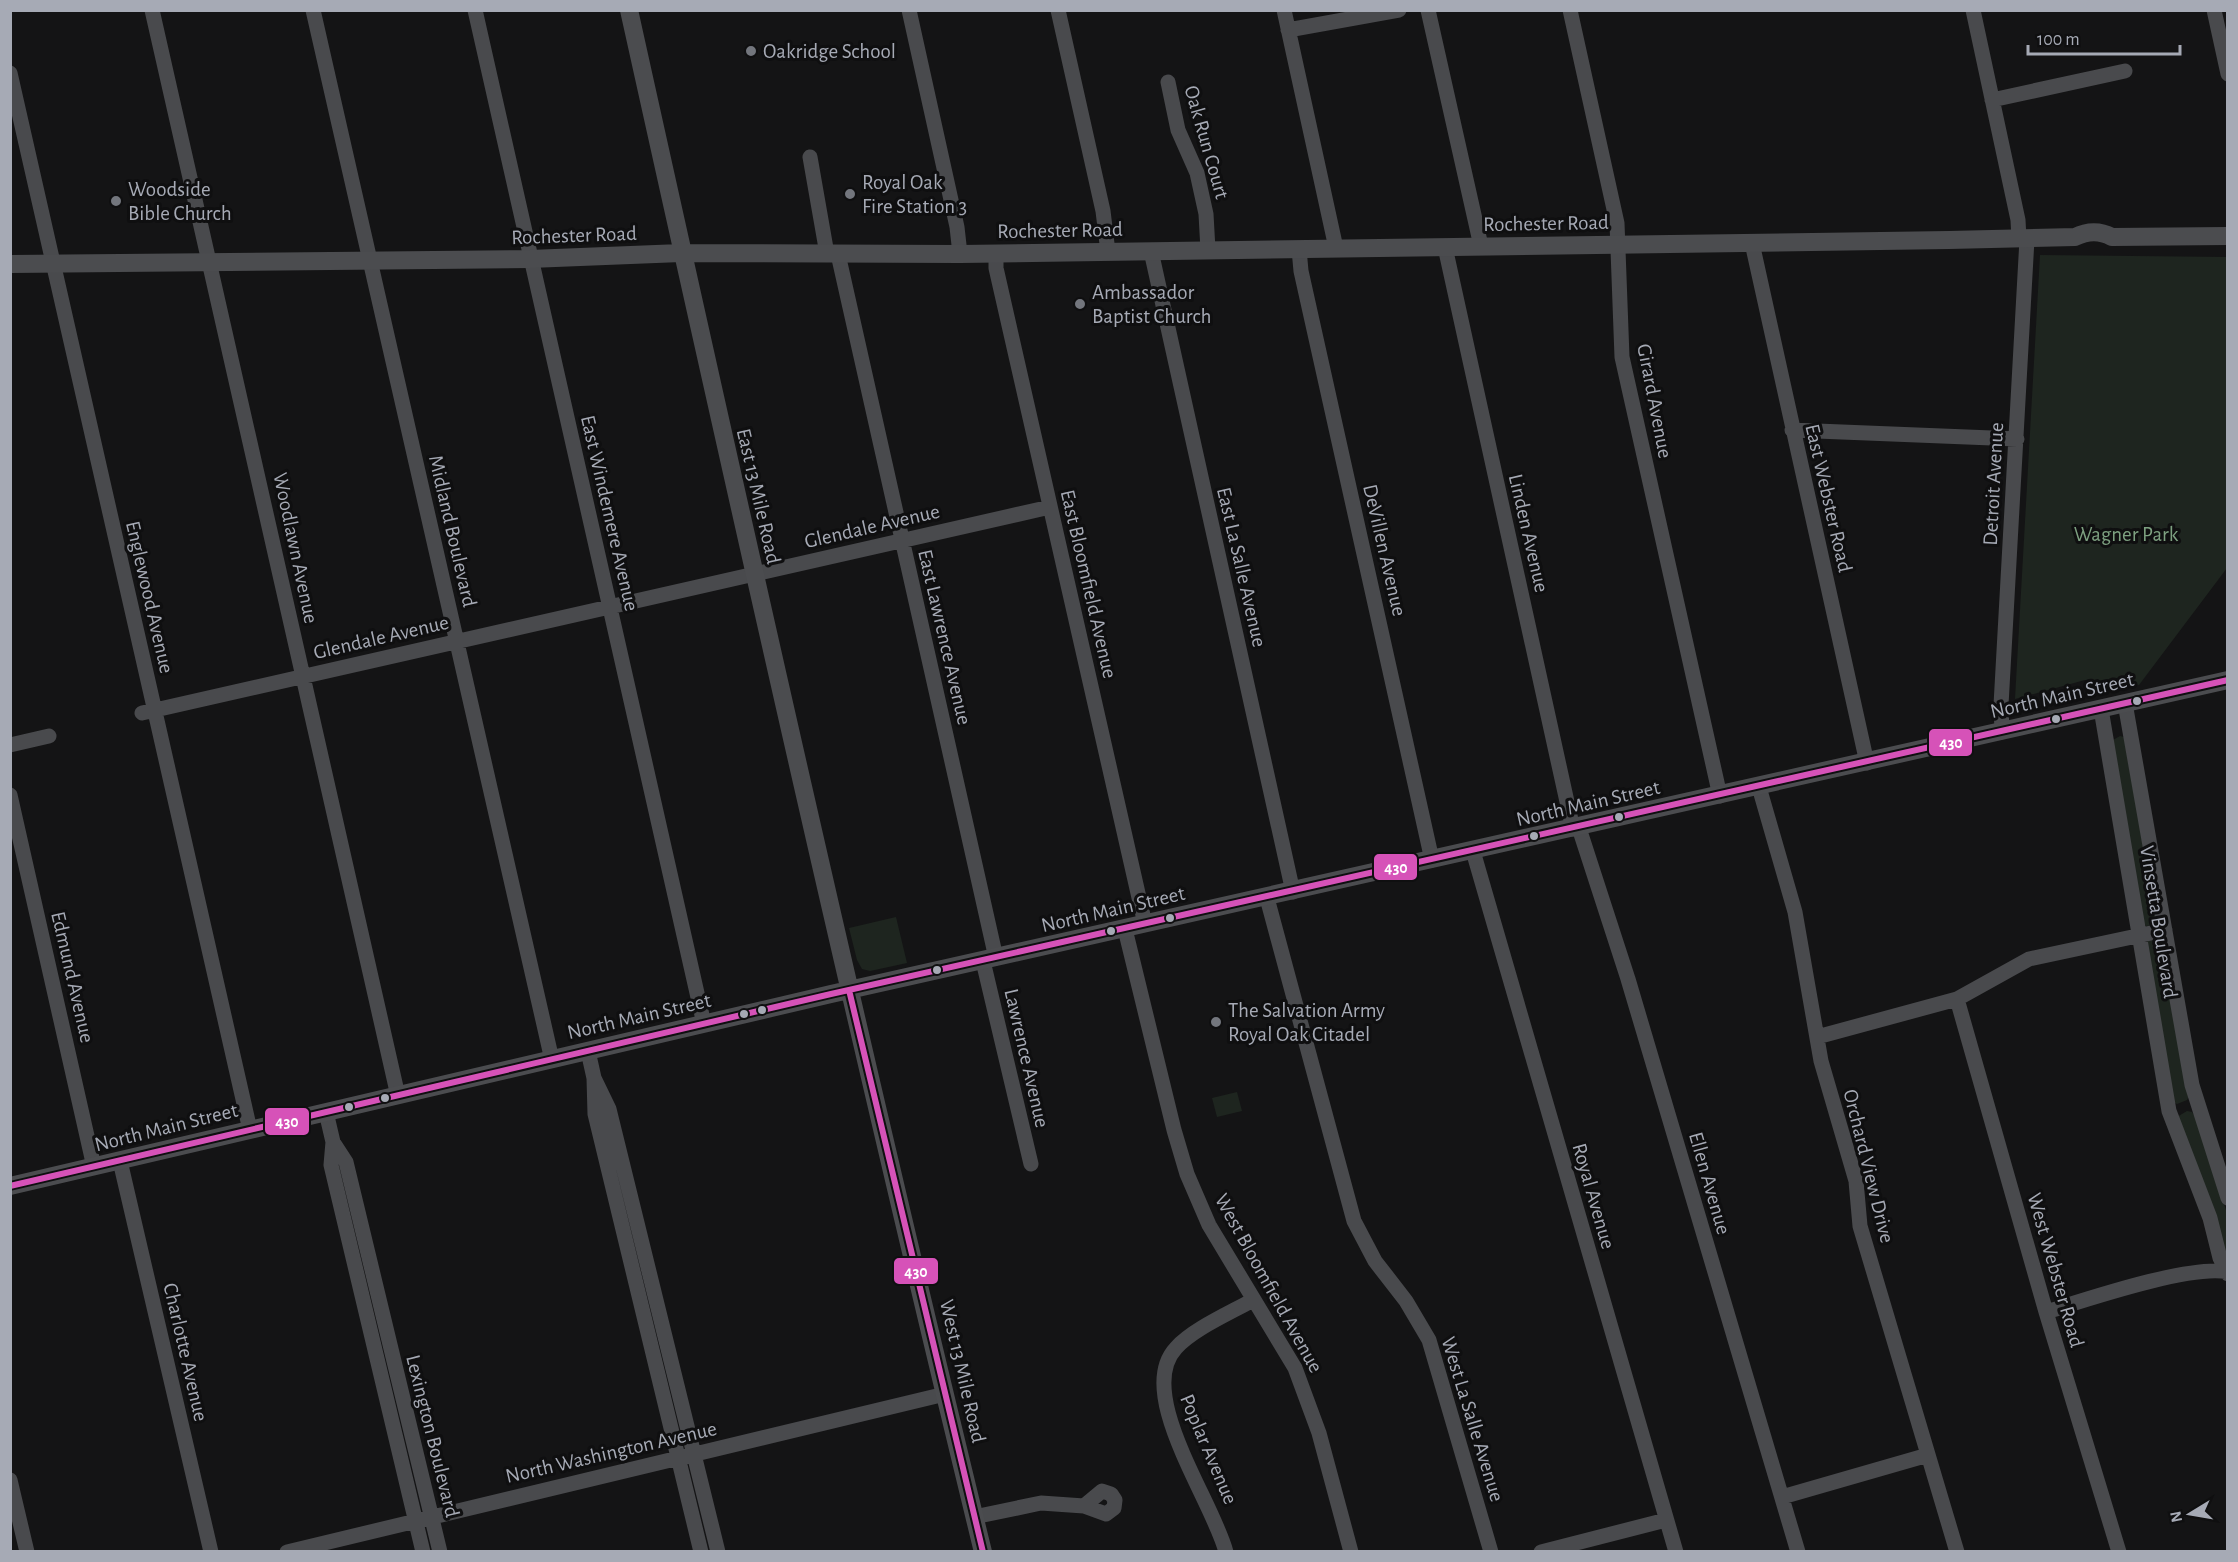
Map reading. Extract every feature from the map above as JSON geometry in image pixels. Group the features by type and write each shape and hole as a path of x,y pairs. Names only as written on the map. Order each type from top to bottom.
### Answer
{"main road":[{"name":"East 13 Mile Road","path":"629,10 681,254 849,990"},
{"name":"Rochester Road","path":"10,264 530,259 681,254 960,254 2074,237 2085,242 2102,242 2112,237 2228,236"},
{"name":"North Main Street","path":"10,1186 849,990 1267,898 2228,680"},
{"name":"West 13 Mile Road","path":"849,990 983,1551"}],"street":[{"name":"Woodlawn Avenue","path":"152,10 398,1096"},
{"name":"Midland Boulevard","path":"313,10 552,1060"},
{"name":"East Windemere Avenue","path":"475,10 704,1024"},
{"path":"909,10 959,233 960,254"},
{"path":"1058,10 1103,211 1108,252"},
{"path":"1284,10 1335,248"},
{"path":"1288,30 1399,10"},
{"path":"1428,10 1481,246"},
{"name":"Girard Avenue","path":"1570,10 1617,223 1622,357 1720,796"},
{"name":"Detroit Avenue","path":"1973,10 2023,239 2017,439 2001,705 2002,732"},
{"path":"2214,10 2224,45 2228,74"},
{"path":"1992,100 2125,71"},
{"name":"Englewood Avenue","path":"10,73 148,711 250,1130"},
{"name":"Oak Run Court","path":"1168,82 1178,130 1197,173 1206,214 1208,250"},
{"name":"East Lawrence Avenue","path":"810,156 902,541 990,960"},
{"name":"East Webster Road","path":"1752,243 1866,763"},
{"name":"Linden Avenue","path":"1445,247 1576,828"},
{"name":"DeVillen Avenue","path":"1299,249 1301,271 1432,860"},
{"name":"East La Salle Avenue","path":"1151,251 1293,892"},
{"name":"East Bloomfield Avenue","path":"996,253 996,268 1145,924"},
{"path":"1792,430 2017,439"},
{"name":"Glendale Avenue","path":"148,711 1050,507"},
{"name":"Vinsetta Boulevard","path":"2125,703 2196,1104 2228,1198"},
{"name":"Vinsetta Boulevard","path":"2101,709 2169,1111 2210,1218 2227,1273"},
{"path":"2107,739 2116,734 2132,735"},
{"path":"10,745 49,736"},
{"name":"Orchard View Drive","path":"1759,787 1795,912 1817,1037 1856,1181 1860,1226 1957,1551"},
{"name":"Edmund Avenue","path":"10,795 94,1167"},
{"name":"Ellen Avenue","path":"1576,828 1628,979 1798,1551"},
{"name":"Royal Avenue","path":"1473,851 1676,1551"},
{"name":"West La Salle Avenue","path":"1267,898 1351,1212 1375,1261 1406,1301 1429,1340 1491,1551"},
{"name":"West Bloomfield Avenue","path":"1125,929 1174,1130 1187,1174 1209,1225 1253,1300 1280,1339 1307,1398 1351,1551"},
{"path":"1817,1037 1957,999 2029,959 2165,930"},
{"name":"Lawrence Avenue","path":"990,960 1031,1164"},
{"name":"West Webster Road","path":"1957,999 2046,1312 2119,1551"},
{"path":"588,1051 594,1078 595,1114 634,1274 685,1456 718,1551"},
{"path":"594,1078 609,1109 650,1270 701,1551"},
{"path":"2169,1111 2196,1104"},
{"name":"Lexington Boulevard","path":"326,1112 333,1142 331,1165 371,1334 424,1520 440,1551"},
{"name":"Lexington Boulevard","path":"333,1142 346,1162 386,1330 424,1520 423,1551"},
{"name":"Charlotte Avenue","path":"120,1161 211,1551"},
{"path":"634,1274 650,1270"},
{"path":"2046,1312 2183,1276 2215,1270 2227,1273"},
{"name":"Poplar Avenue","path":"1226,1551 1214,1516 1178,1441 1165,1404 1163,1381 1168,1360 1180,1343 1253,1300"},
{"name":"Lexington Boulevard","path":"371,1334 386,1330"},
{"name":"North Washington Avenue","path":"287,1551 945,1394"},
{"path":"1782,1497 1928,1455"},
{"path":"10,1480 27,1551"},
{"path":"974,1516 1030,1504 1084,1506"},
{"path":"1541,1551 1666,1520"}],"green space":[{"name":"Wagner Park","path":"2040,255 2227,257 2227,568 2139,685 2085,680 2015,699"},
{"path":"2120,736 2124,737 2157,925 2146,926 2143,922 2113,740"},
{"path":"896,917 907,963 870,971 862,969 857,960 849,928"},
{"path":"2159,937 2189,1096 2187,1100 2177,1104 2173,1102 2146,947 2148,939"},
{"path":"1237,1092 1242,1111 1217,1117 1212,1098"},
{"path":"2187,1111 2192,1112 2195,1116 2227,1213 2227,1262 2177,1117"}],"transit line":[{"name":"430","path":"10,1186 831,994 2228,680"},
{"name":"430","path":"849,990 983,1552"}],"place":[{"name":"Oakridge School","path":"751,51"},
{"name":"Royal Oak Fire Station 3","path":"850,194"},
{"name":"Woodside Bible Church","path":"116,201"},
{"name":"Ambassador Baptist Church","path":"1080,304"},
{"name":"The Salvation Army Royal Oak Citadel","path":"1216,1022"}]}
